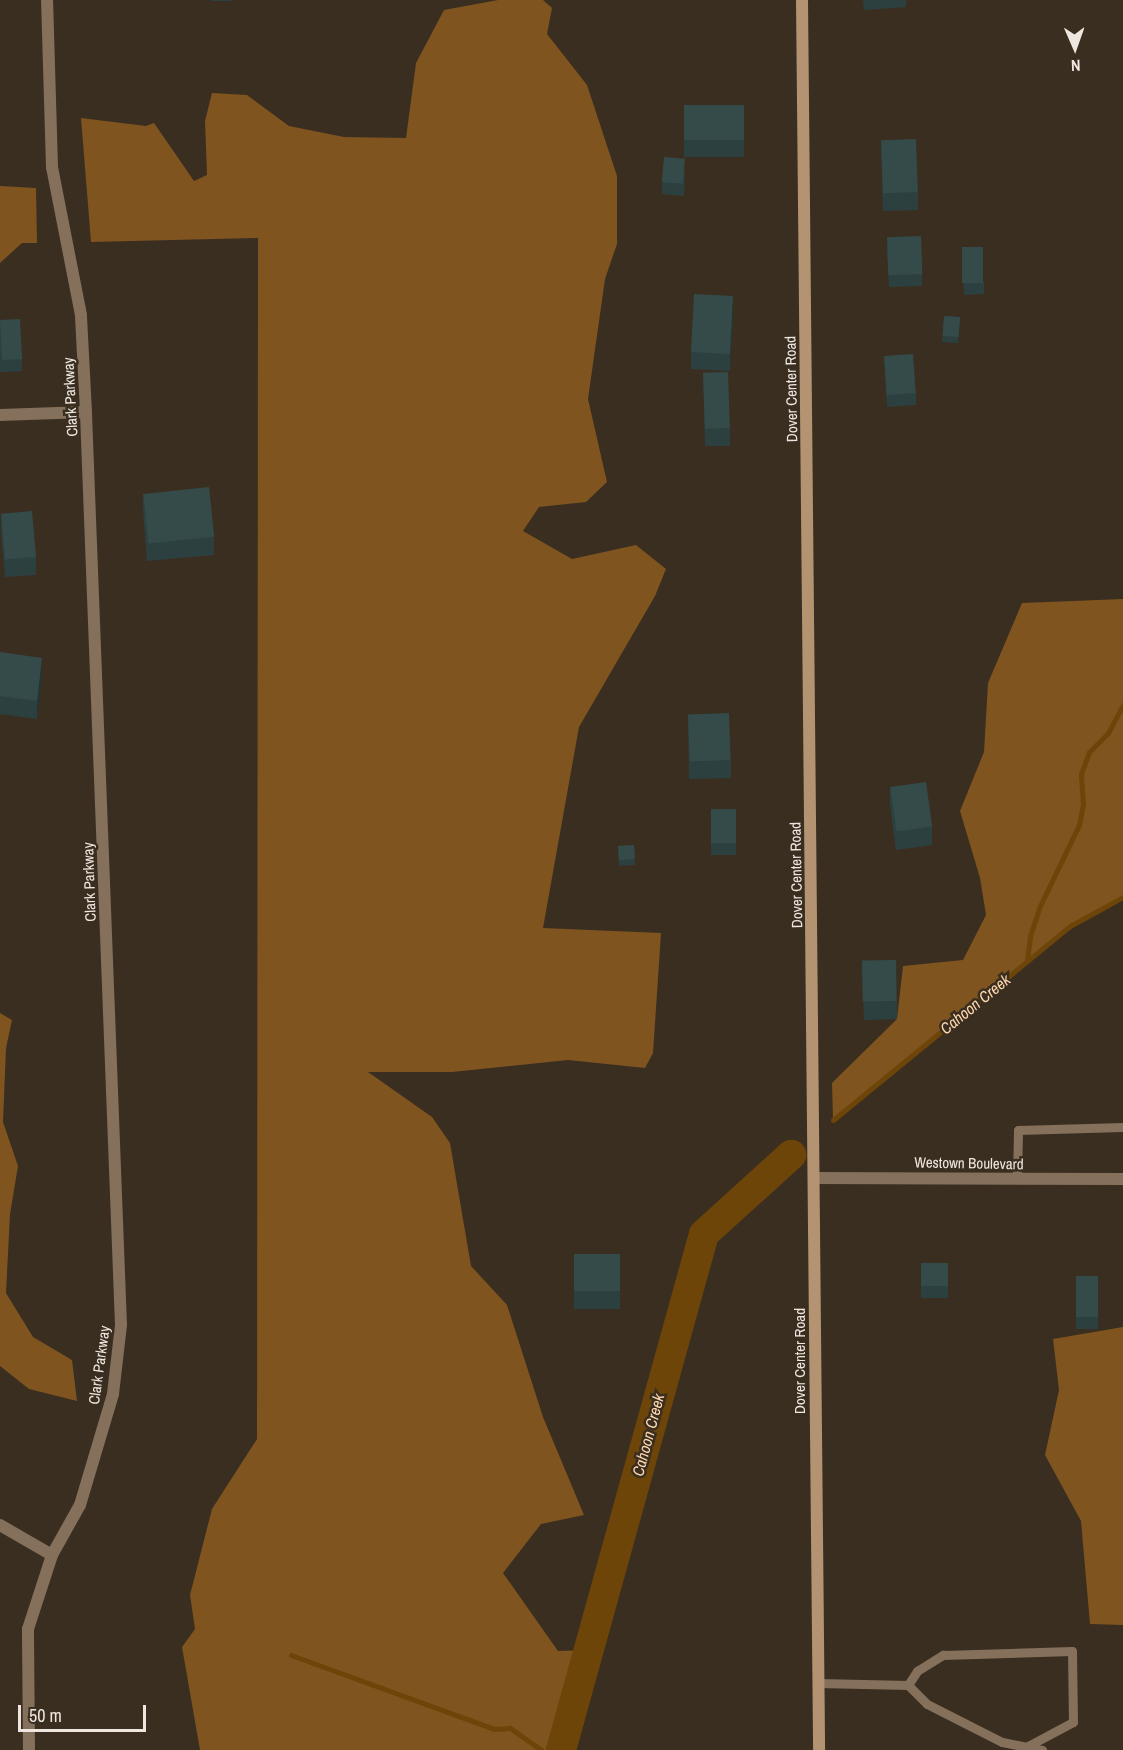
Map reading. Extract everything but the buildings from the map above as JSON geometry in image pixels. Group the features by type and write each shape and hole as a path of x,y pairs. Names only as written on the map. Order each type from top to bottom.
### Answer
{"street":[{"name":"Clark Parkway","path":"29,1750 28,1629 52,1555 80,1505 107,1416 113,1394 120,1325 81,315 52,167 47,0"},
{"name":"Dover Center Road","path":"802,0 819,1750"},
{"path":"0,415 86,412"},
{"name":"Westown Boulevard","path":"814,1178 1123,1179"},
{"path":"0,1525 52,1555"}],"lane":[{"path":"1017,1179 1018,1130 1123,1127"},
{"path":"908,1685 917,1671 943,1655 1072,1651 1073,1722 1026,1747"},
{"path":"818,1683 908,1685 927,1704 966,1725 1002,1742 1042,1750"}],"shaded area":[{"path":"498,0 543,0 552,8 547,34 587,85 617,176 617,244 605,279 588,399 607,482 586,502 539,507 523,531 572,559 636,545 666,569 655,596 579,727 543,928 661,933 653,1053 645,1068 568,1060 452,1072 368,1072 432,1117 450,1143 471,1266 507,1305 543,1417 584,1515 541,1524 503,1573 558,1651 589,1650 561,1750 200,1750 182,1647 195,1629 190,1595 212,1509 257,1439 258,238 91,242 81,118 146,126 154,123 194,181 207,175 205,121 212,93 247,95 289,126 344,137 406,138 416,63 444,10"},
{"path":"0,186 36,188 37,243 22,243 0,263"},
{"path":"1123,599 1123,897 1070,926 833,1120 832,1083 897,1019 903,966 963,960 986,915 980,878 960,811 984,752 988,683 1022,603"},
{"path":"0,1013 12,1020 6,1048 3,1122 18,1166 10,1214 6,1293 33,1337 72,1360 77,1401 29,1389 0,1366"},
{"path":"1123,1327 1123,1625 1090,1624 1081,1521 1045,1455 1059,1390 1053,1339"}],"waterway":[{"path":"1027,961 1030,936 1039,908 1079,825 1083,804 1081,774 1089,752 1108,733 1123,705"},
{"name":"Cahoon Creek","path":"833,1120 1070,926 1123,897"},
{"name":"Cahoon Creek","path":"561,1750 704,1234 791,1155"},
{"path":"291,1655 494,1729 510,1728 541,1750"}]}
